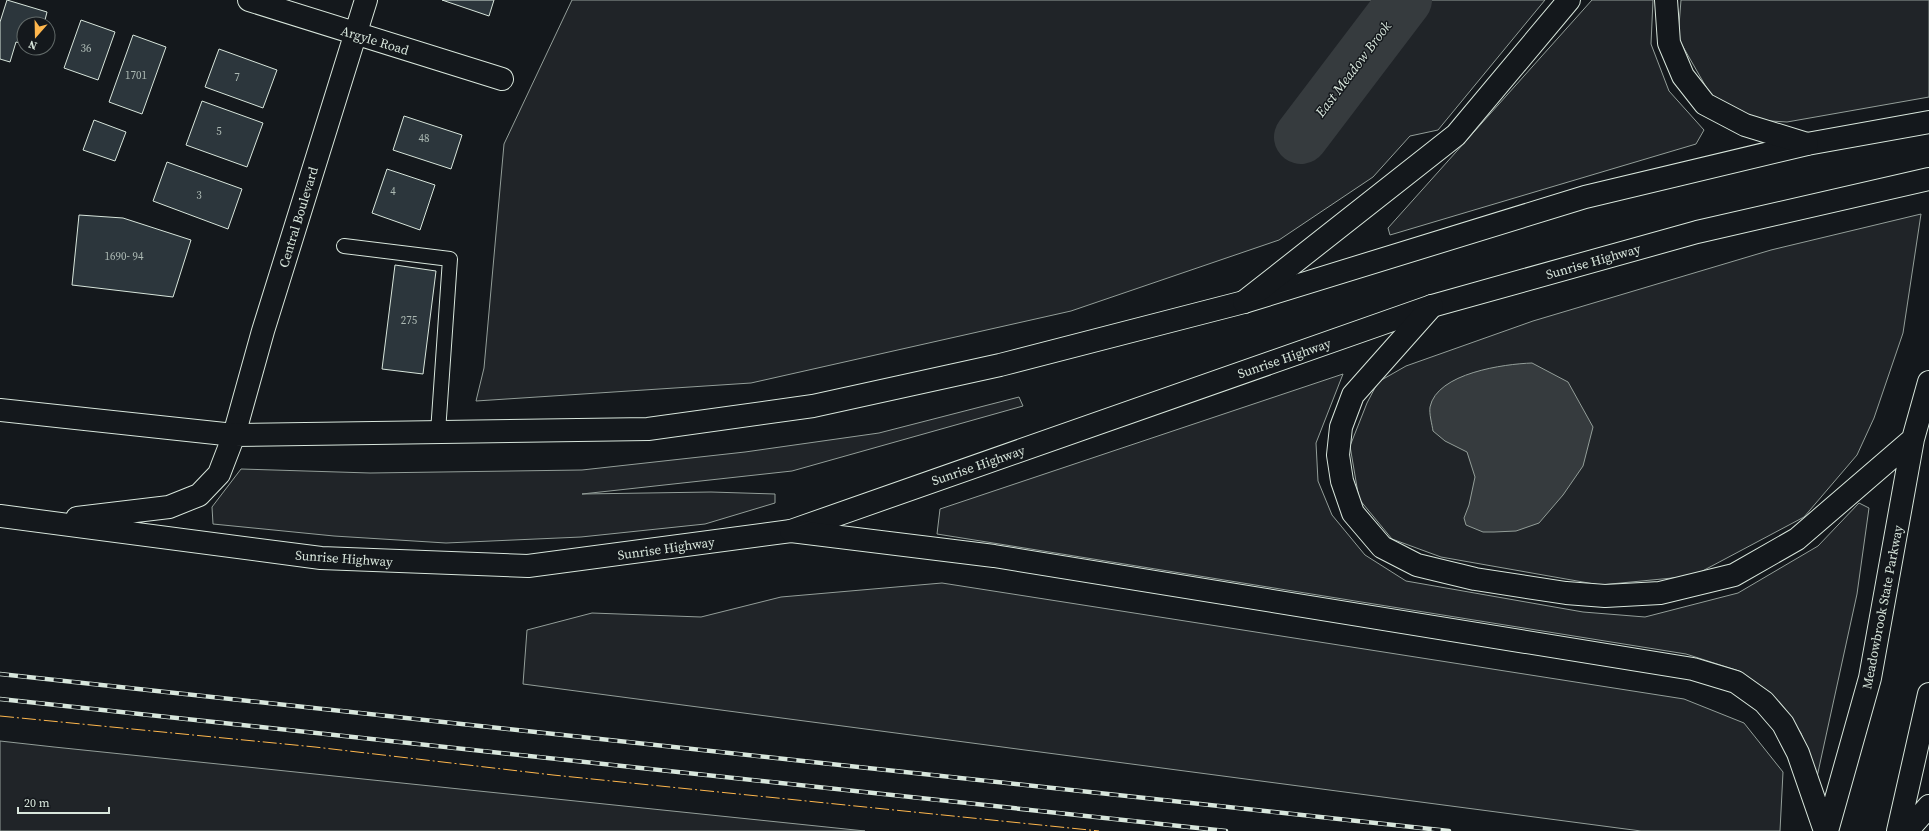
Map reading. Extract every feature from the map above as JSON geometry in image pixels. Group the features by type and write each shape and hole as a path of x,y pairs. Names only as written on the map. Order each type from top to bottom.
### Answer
{"main road":[{"name":"Argyle Road","path":"249,0 502,79"},
{"name":"Central Boulevard","path":"46,522 170,507 199,496 219,474 234,435 263,331 366,0"},
{"path":"1244,302 1456,135 1569,0"},
{"path":"1666,0 1669,43 1683,76 1705,104 1744,125 1807,144"},
{"path":"0,410 234,435 648,429 813,406 1000,365 1244,302 1585,197 1807,144 1929,122"},
{"name":"Sunrise Highway","path":"0,516 321,558 528,566 791,531 1432,306 1697,232 1929,179"},
{"path":"1432,306 1353,396 1341,426 1338,455 1342,481 1354,513 1382,547 1417,565 1475,579 1566,593 1606,596 1660,593 1734,575 1797,539 1913,439"},
{"name":"Meadowbrook State Parkway","path":"1826,831 1870,678 1913,439 1929,382"},
{"path":"791,531 994,556 1693,668 1736,682 1764,702 1783,724 1798,752 1826,831"},
{"path":"1898,831 1929,694"},
{"path":"1907,831 1929,806"}],"lane":[{"path":"344,246 450,259 438,432"}],"shaded area":[{"path":"572,0 1545,0 1438,130 1410,136 1373,177 1279,240 1071,311 751,383 476,401 484,368 504,144"},
{"path":"1592,0 1653,0 1651,44 1669,91 1704,130 1696,144 1390,235 1388,228"},
{"path":"1681,0 1929,0 1929,97 1787,122 1755,120 1713,99 1678,38"},
{"path":"1921,214 1903,333 1874,418 1857,455 1804,517 1693,576 1600,585 1441,557 1392,539 1359,499 1350,446 1367,403 1378,382 1406,366 1533,321 1771,250"},
{"path":"1532,363 1568,382 1593,427 1583,466 1563,495 1539,523 1516,531 1483,532 1466,525 1464,518 1469,505 1475,477 1467,452 1445,441 1433,431 1430,407 1435,395 1445,386 1458,378 1489,368"},
{"path":"1343,374 1316,443 1318,481 1332,515 1365,555 1406,581 1583,612 1645,617 1738,593 1818,546 1859,503 1869,508 1857,594 1817,777 1801,733 1778,701 1739,671 1686,654 937,534 940,509"},
{"path":"1019,397 1023,406 792,471 582,494 711,492 775,494 775,503 705,524 581,537 446,543 334,536 213,524 212,507 241,469 370,473 582,470 745,452 879,433"},
{"path":"942,583 1684,699 1744,723 1783,772 1780,831 1641,831 523,684 527,630 592,613 701,617 781,597"},
{"path":"0,741 54,747 865,831 0,831"}],"building":[{"path":"7,0 47,12 46,16 16,16 16,42 10,62 0,59 0,22"},
{"path":"442,0 494,0 489,16"},
{"path":"81,20 115,32 98,80 64,68"},
{"path":"133,35 166,47 142,114 109,102"},
{"path":"219,49 277,70 263,108 205,87"},
{"path":"202,101 263,123 247,167 186,145"},
{"path":"404,116 462,135 451,169 393,150"},
{"path":"94,120 126,132 115,161 83,150"},
{"path":"167,162 242,189 228,229 153,201"},
{"path":"387,169 435,185 420,230 372,213"},
{"path":"79,215 123,218 191,240 173,297 72,285"},
{"path":"395,265 436,271 423,374 382,369"}],"waterway":[{"name":"East Meadow Brook","path":"1301,137 1405,0"}],"railway":[{"path":"0,674 1449,831"},
{"path":"0,699 1226,831"}],"power":[{"path":"0,716 315,747 553,775 1099,831"}]}
